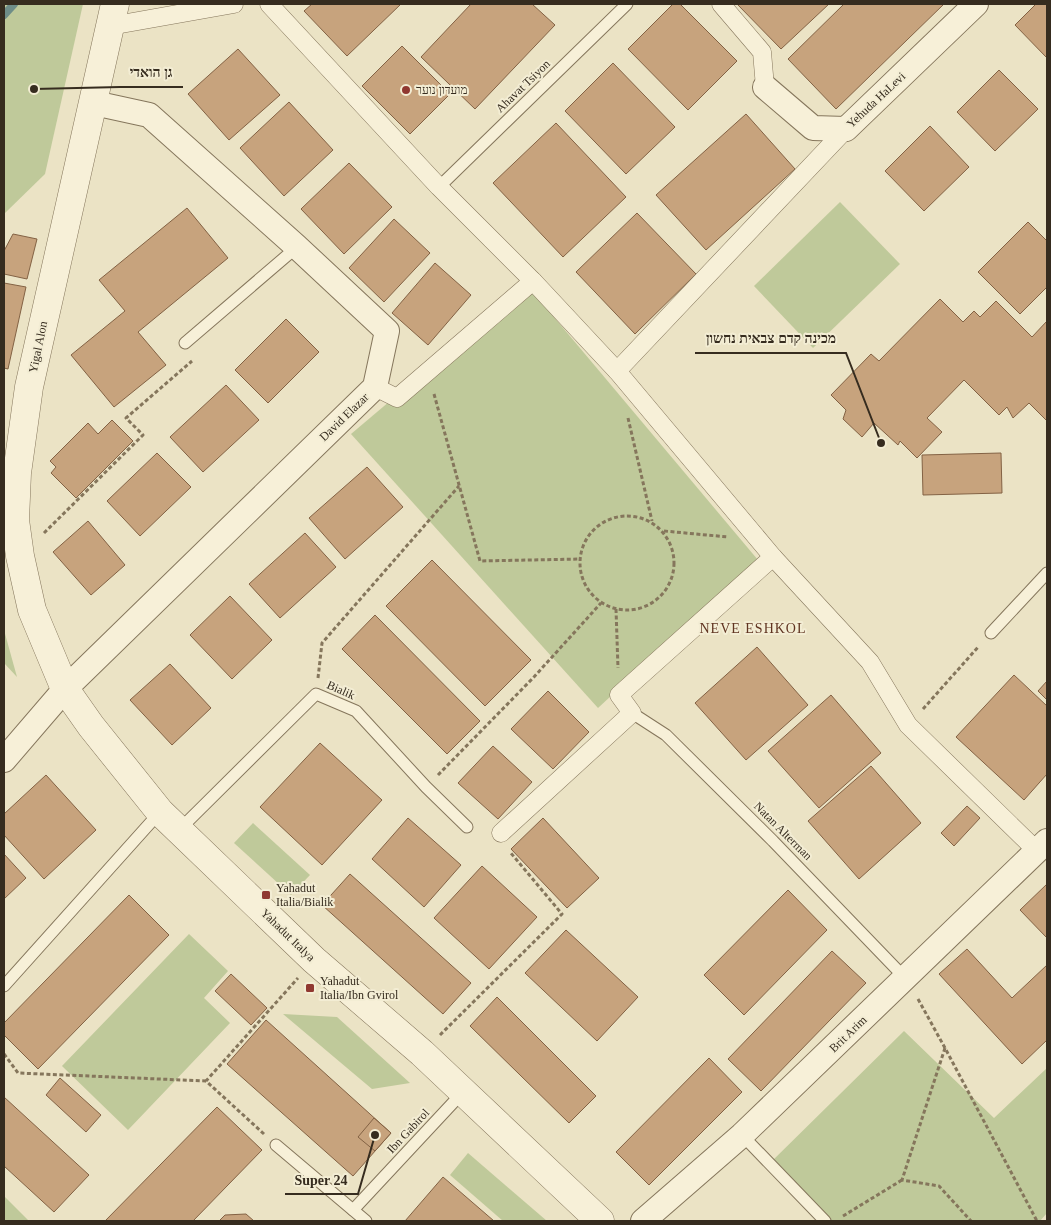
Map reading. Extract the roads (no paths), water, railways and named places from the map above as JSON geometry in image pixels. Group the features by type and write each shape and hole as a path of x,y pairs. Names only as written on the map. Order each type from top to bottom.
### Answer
{"street":[{"path":"112,15 234,4"},
{"path":"269,4 439,187 533,281 616,371 773,557 870,662 908,725 1042,846"},
{"path":"721,4 762,52 765,87"},
{"name":"Yehuda HaLevi","path":"765,87 813,128 846,129 976,4"},
{"name":"Yigal Alon","path":"65,688 32,610 20,556 15,520 17,473 29,387 94,103 112,15"},
{"name":"David Elazar","path":"4,760 65,688 375,387 387,331 297,247 148,114 94,103"},
{"path":"616,371 846,129"},
{"path":"375,387 397,398 533,281"},
{"path":"501,833 632,713 619,695 773,557"},
{"name":"Yahadut Italya","path":"65,688 91,726 170,821 314,960 422,1053 600,1221"},
{"name":"Brit Arim","path":"643,1221 742,1135 1042,846"}],"lane":[{"name":"Ahavat Tsiyon","path":"439,187 627,4"},
{"path":"185,343 297,247"},
{"path":"991,633 1047,573"},
{"name":"Bialik","path":"4,986 170,821 316,694 356,712 426,787 467,827"},
{"name":"Natan Alterman","path":"632,713 666,735 774,840 906,979"},
{"name":"Ibn Gabirol","path":"353,1210 463,1092"},
{"path":"742,1135 826,1221"},
{"path":"276,1145 366,1221"}],"waterway":[{"path":"4,15 14,4"}],"place":[{"name":"גן הואדי","path":"34,89"},
{"name":"מועדון נוער","path":"406,90"},
{"name":"מכינה קדם צבאית נחשון","path":"881,443"},
{"name":"Yahadut Italia/Bialik","path":"266,895"},
{"name":"Yahadut Italia/Ibn Gvirol","path":"310,988"},
{"name":"Super 24","path":"375,1135"}],"district":[{"name":"NEVE ESHKOL","path":"753,628"}]}
